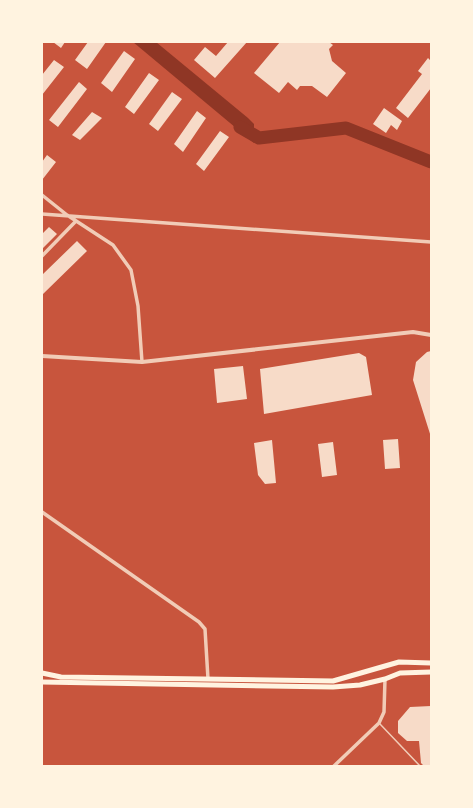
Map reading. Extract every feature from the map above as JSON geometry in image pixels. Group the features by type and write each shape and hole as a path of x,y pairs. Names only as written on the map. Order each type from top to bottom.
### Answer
{"main road":[{"path":"42,673 61,676 333,681 399,662 431,663"},
{"path":"42,682 333,687 360,685 400,673 431,672"}],"street":[{"path":"42,196 67,215 113,245 131,270 138,306 142,362"},
{"path":"42,214 431,242"},
{"path":"42,256 76,221"},
{"path":"42,356 142,362 413,332 431,335"},
{"path":"42,512 199,622 205,629 208,679"},
{"path":"334,766 379,723 384,712 384,679"}],"lane":[{"path":"379,723 420,766"}],"shaded area":[{"path":"133,42 156,42 248,118 254,124 254,143"}],"building":[{"path":"53,42 65,42 61,48"},
{"path":"88,42 106,42 87,69 75,60"},
{"path":"228,42 247,42 215,78 194,60 205,47 216,56"},
{"path":"280,42 329,42 333,45 329,49 332,61 346,73 327,97 312,86 300,86 297,90 288,82 279,93 254,73"},
{"path":"124,51 135,59 112,92 101,83"},
{"path":"428,58 431,61 431,88 408,118 396,108 422,74 418,71"},
{"path":"54,60 64,67 42,95 42,75"},
{"path":"149,73 159,80 134,114 125,107"},
{"path":"79,82 87,89 58,127 49,120"},
{"path":"172,92 182,99 158,131 149,124"},
{"path":"384,108 402,121 397,130 391,125 386,133 373,124"},
{"path":"197,111 206,118 183,152 174,144"},
{"path":"92,112 102,118 80,140 72,135"},
{"path":"220,131 229,137 204,171 196,164"},
{"path":"47,155 56,162 42,180 42,162"},
{"path":"49,227 57,234 42,249 42,234"},
{"path":"77,241 87,251 42,295 42,275"},
{"path":"431,351 431,437 413,380 416,362 427,352"},
{"path":"359,353 366,357 372,395 264,414 260,369"},
{"path":"243,366 247,399 217,403 214,369"},
{"path":"398,439 400,468 385,469 383,440"},
{"path":"272,440 276,483 265,484 258,475 254,443"},
{"path":"333,442 337,475 322,477 318,444"},
{"path":"431,706 431,766 424,766 421,763 419,741 407,741 398,733 398,721 410,707"}],"waterway":[{"path":"240,127 259,138 346,128 431,162"}]}
